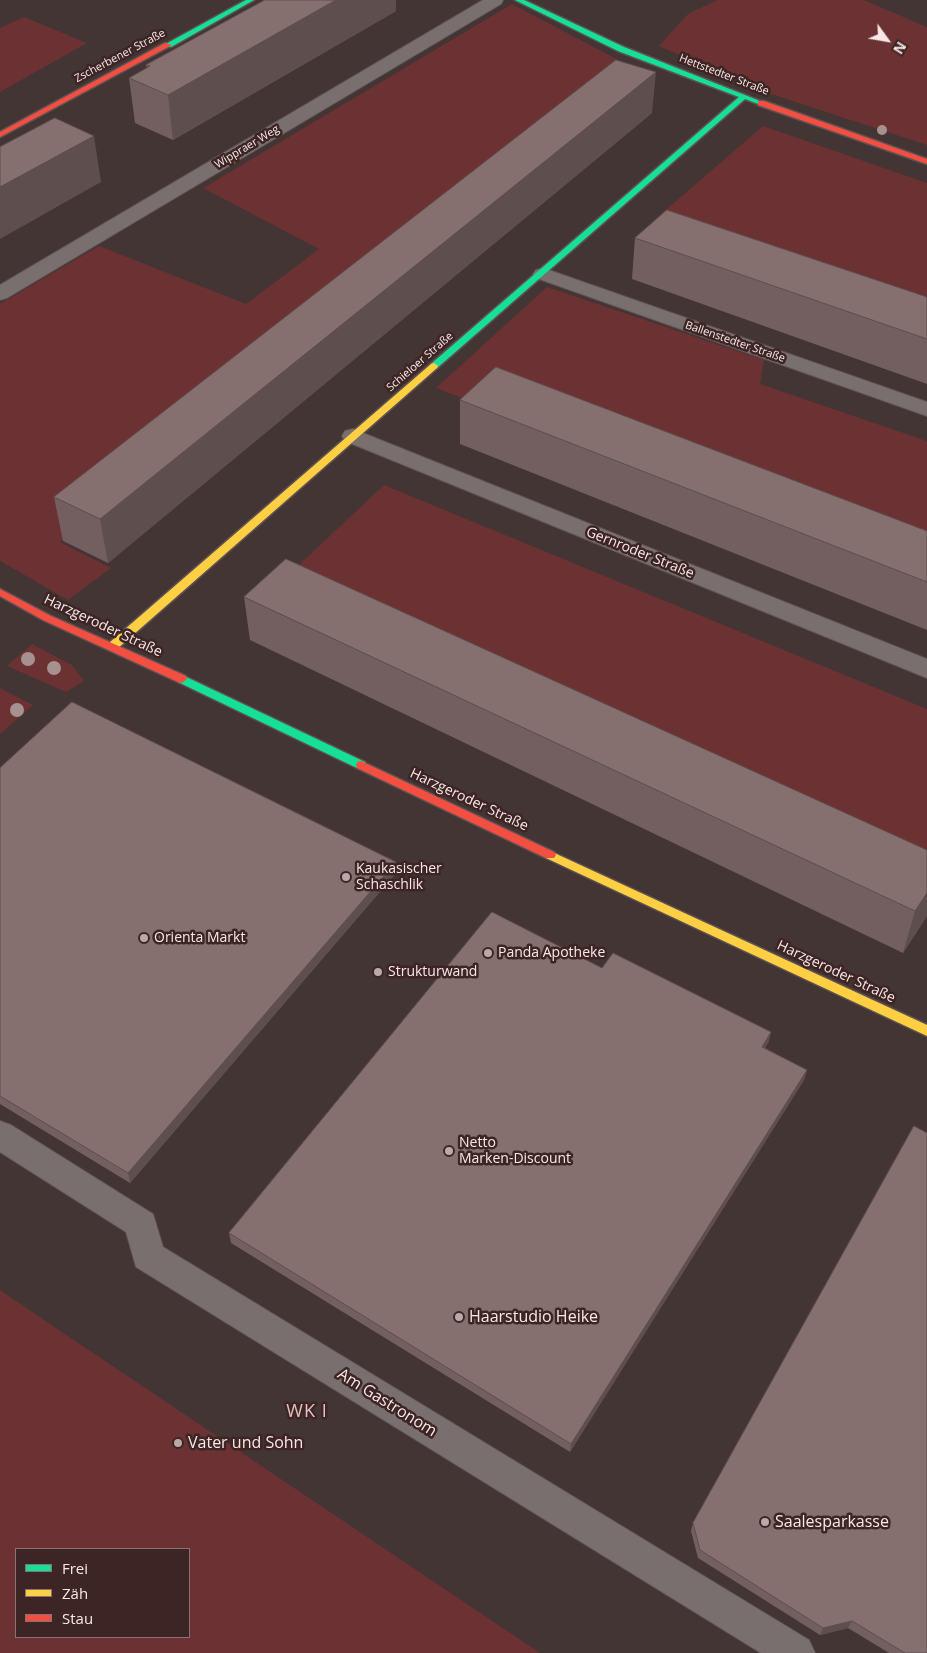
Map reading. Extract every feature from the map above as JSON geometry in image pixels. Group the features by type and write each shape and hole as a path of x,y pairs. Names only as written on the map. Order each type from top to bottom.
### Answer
{"street":[{"name":"Zscherbener Straße","path":"0,135 251,0"},
{"name":"Wippraer Weg","path":"0,294 495,0"},
{"name":"Hettstedter Straße","path":"518,0 622,49 744,97 927,162"},
{"name":"Schieloer Straße","path":"113,646 353,436 543,274 744,97"},
{"name":"Ballenstedter Straße","path":"543,274 927,409"},
{"name":"Gernroder Straße","path":"353,436 927,669"},
{"name":"Harzgeroder Straße","path":"0,592 47,618 113,646 494,830 927,1031"},
{"name":"Am Gastronom","path":"0,1135 141,1224 148,1256 796,1653"}],"shaded area":[{"path":"717,0 864,0 927,27 927,145 762,91 659,46 688,14"},
{"path":"512,4 649,76 60,542 111,568 68,600 0,561 0,304 99,246 246,304 319,249 203,188"},
{"path":"24,17 87,43 0,92 0,28"},
{"path":"763,126 927,183 927,315 654,220"},
{"path":"547,287 764,360 760,384 927,441 927,579 436,388"},
{"path":"384,485 927,709 927,899 269,593"},
{"path":"32,644 72,665 84,681 66,692 7,666"},
{"path":"0,688 33,705 0,734"},
{"path":"0,1290 540,1653 0,1653"}],"building":[{"path":"265,0 336,0 168,95 129,78 150,66 146,65"},
{"path":"616,60 656,72 100,519 54,497"},
{"path":"55,118 94,136 0,187 0,147"},
{"path":"667,210 927,297 927,339 635,238"},
{"path":"496,367 927,531 927,582 460,400"},
{"path":"286,559 927,850 927,893 915,911 244,597"},
{"path":"72,702 396,862 128,1173 0,1096 0,768"},
{"path":"492,912 602,968 613,953 771,1032 762,1047 807,1070 571,1444 229,1233"},
{"path":"914,1126 927,1133 927,1653 905,1653 852,1621 823,1628 700,1550 693,1523"}],"traffic: fast":[{"path":"168,45 251,0"},
{"path":"518,0 621,49 761,103"},
{"path":"434,366 743,97"},
{"path":"182,679 361,765"}],"traffic: slow":[{"path":"113,646 434,366"},
{"path":"550,855 927,1031"}],"traffic: jam":[{"path":"0,135 168,45"},
{"path":"761,103 927,162"},
{"path":"0,592 47,618 182,679"},
{"path":"361,765 550,855"}],"place":[{"name":"Kaukasischer Schaschlik","path":"346,877"},
{"name":"Orienta Markt","path":"144,938"},
{"name":"Panda Apotheke","path":"488,953"},
{"name":"Strukturwand","path":"378,972"},
{"name":"Netto Marken-Discount","path":"449,1151"},
{"name":"Haarstudio Heike","path":"459,1317"},
{"name":"Vater und Sohn","path":"178,1443"},
{"name":"Saalesparkasse","path":"765,1522"}],"district":[{"name":"WK I","path":"307,1412"}]}
